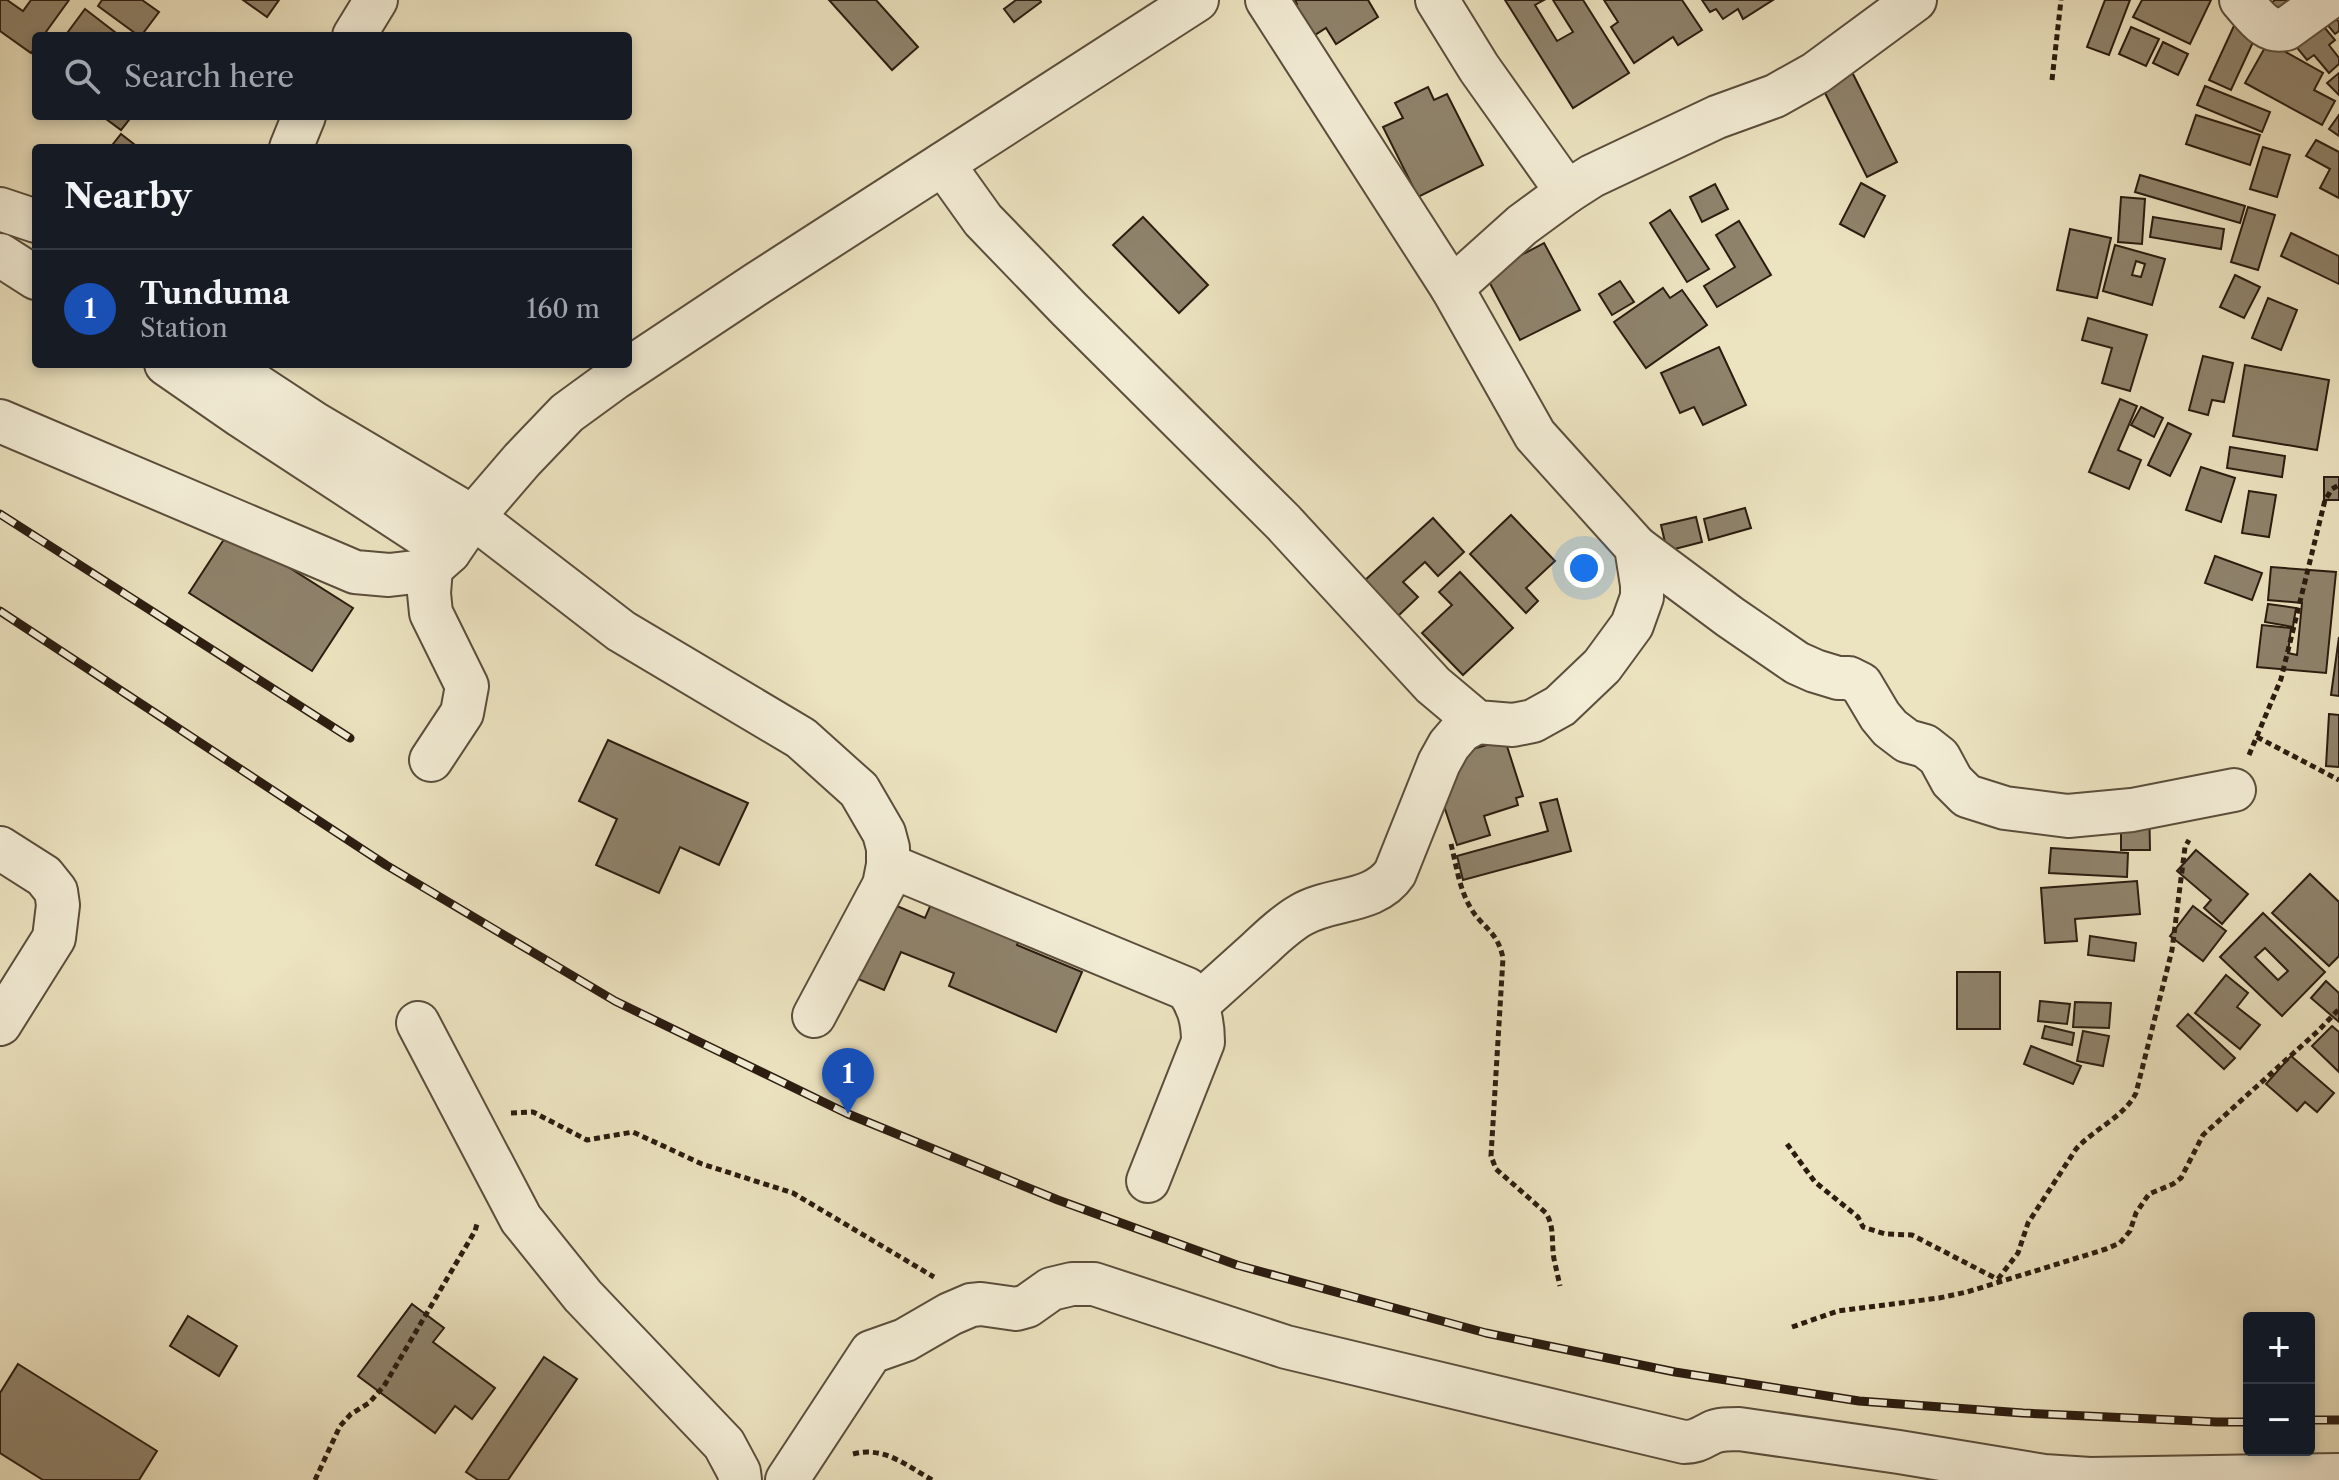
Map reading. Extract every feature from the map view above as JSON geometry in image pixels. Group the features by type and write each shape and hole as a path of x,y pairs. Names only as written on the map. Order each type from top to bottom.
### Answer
{"street":[{"path":"356,32 376,0"},
{"path":"632,367 1197,0"},
{"path":"1267,0 1452,288 1535,435 1636,547 1797,663 1861,684 1890,728 1907,741 1925,746 1939,757 1952,781 1967,796 2005,808 2068,816 2132,810 2234,790"},
{"path":"1437,0 1479,68 1567,192"},
{"path":"1452,288 1522,225 1592,176 1717,117 1775,96 1816,73 1915,0"},
{"path":"2241,0 2272,30 2286,29 2326,0"},
{"path":"293,144 302,120"},
{"path":"943,164 983,220 1283,522 1433,685 1477,722"},
{"path":"0,209 32,220"},
{"path":"0,255 32,275"},
{"path":"172,368 440,560"},
{"path":"230,368 314,423 473,517 621,631 801,738 859,790 884,833 888,865 884,885 814,1016"},
{"path":"431,760 462,713 467,686 431,613 429,602 440,560 544,435 567,413 630,368"},
{"path":"0,421 355,572 389,575 415,572 440,560"},
{"path":"1198,1004 1300,915 1332,902 1369,894 1390,881 1439,763 1461,731 1477,722 1513,725 1533,721 1560,706 1602,666 1632,625 1642,597 1642,572 1636,547"},
{"path":"0,848 44,876 56,891 58,905 54,938 0,1024"},
{"path":"888,865 1187,989 1198,1004 1203,1042 1148,1181"},
{"path":"418,1023 521,1219 583,1296 724,1444 740,1480"},
{"path":"787,1480 871,1352 905,1340 971,1305 1016,1309 1027,1306 1051,1289 1072,1284 1094,1284 1286,1347 1684,1442 1702,1439 1722,1430 1739,1429 2044,1476 2090,1479 2339,1475"}],"path":[{"path":"2052,80 2061,0"},
{"path":"1999,1280 2018,1253 2028,1223 2076,1149 2126,1108 2136,1093 2172,950 2185,847 2194,830 2221,807 2234,790 2257,737 2281,679 2325,500 2339,485"},
{"path":"2257,737 2339,780"},
{"path":"1449,835 1464,894 1480,921 1494,933 1501,945 1503,958 1491,1156 1496,1169 1550,1219 1553,1256 1560,1286"},
{"path":"1792,1327 1838,1311 1939,1298 1980,1288 2120,1243 2130,1231 2134,1217 2149,1194 2177,1183 2181,1178 2203,1135 2339,1009"},
{"path":"466,1114 533,1112 587,1140 633,1132 702,1164 793,1193 937,1278"},
{"path":"1787,1144 1815,1182 1858,1217 1863,1227 1885,1234 1912,1235 1999,1280"},
{"path":"315,1480 340,1426 377,1396 384,1386 477,1224"},
{"path":"853,1454 876,1451 889,1455 932,1480"}],"building":[{"path":"0,0 7,0 23,11 31,0 69,0 46,32 32,32 31,53 0,31"},
{"path":"102,0 142,0 159,12 144,32 134,32 98,6"},
{"path":"243,0 279,0 267,17"},
{"path":"829,0 876,0 918,47 892,70"},
{"path":"1016,0 1041,2 1014,22 1004,9"},
{"path":"1295,0 1368,0 1378,17 1336,44 1326,28 1304,42 1285,11 1297,4"},
{"path":"1505,0 1544,0 1535,5 1557,41 1573,32 1553,0 1583,0 1629,73 1573,108"},
{"path":"1604,0 1682,0 1702,30 1678,45 1673,37 1634,63 1611,27 1618,22"},
{"path":"1702,0 1773,0 1743,19 1738,9 1723,19 1716,9 1710,12"},
{"path":"2105,0 2130,0 2109,55 2087,47"},
{"path":"2142,0 2211,0 2190,44 2133,17"},
{"path":"2275,0 2321,0 2339,22 2339,31 2335,34 2311,5 2273,27 2261,11"},
{"path":"85,9 115,32 68,32"},
{"path":"2315,16 2335,40 2329,45 2339,58 2339,64 2329,73 2314,55 2307,60 2289,38"},
{"path":"2238,17 2260,27 2231,90 2209,80"},
{"path":"2131,27 2159,39 2146,66 2119,54"},
{"path":"2163,42 2188,54 2178,75 2153,63"},
{"path":"2268,42 2323,73 2314,90 2335,101 2322,125 2245,83"},
{"path":"1846,60 1897,162 1867,177 1816,75"},
{"path":"2339,73 2339,95 2327,83"},
{"path":"2205,86 2270,112 2262,132 2197,105"},
{"path":"1428,87 1434,100 1447,94 1483,165 1418,197 1383,127 1403,118 1395,103"},
{"path":"2196,115 2260,135 2250,165 2186,144"},
{"path":"2339,115 2339,136 2329,129"},
{"path":"107,120 129,120 121,130"},
{"path":"121,134 134,144 113,144"},
{"path":"2316,140 2339,152 2339,198 2320,188 2330,169 2306,156"},
{"path":"2263,147 2290,155 2277,197 2250,189"},
{"path":"2140,175 2245,206 2240,223 2135,192"},
{"path":"1861,183 1885,196 1864,237 1840,224"},
{"path":"1715,184 1728,209 1702,222 1690,197"},
{"path":"2121,197 2145,199 2142,244 2118,242"},
{"path":"2248,207 2275,215 2258,270 2231,262"},
{"path":"1670,210 1709,269 1687,282 1650,223"},
{"path":"1143,217 1208,285 1179,313 1113,245"},
{"path":"2153,217 2224,229 2221,249 2150,237"},
{"path":"1739,221 1771,275 1717,307 1704,286 1735,267 1716,235"},
{"path":"2070,229 2111,238 2097,298 2057,290"},
{"path":"2291,233 2339,256 2339,284 2281,256"},
{"path":"1544,243 1580,310 1520,340 1485,274"},
{"path":"2115,245 2165,259 2152,305 2103,291","holes":["2136,261 2145,264 2141,277 2132,275"]},
{"path":"2235,275 2260,287 2244,318 2220,307"},
{"path":"1620,281 1634,302 1612,315 1599,294"},
{"path":"1663,288 1670,298 1682,290 1707,325 1646,368 1614,322"},
{"path":"2268,298 2297,310 2281,350 2252,338"},
{"path":"2088,318 2147,335 2130,391 2102,383 2112,348 2082,340"},
{"path":"1719,347 1746,405 1703,425 1694,407 1680,413 1661,373"},
{"path":"2203,356 2233,363 2224,402 2212,400 2208,415 2189,410"},
{"path":"2245,365 2329,380 2317,450 2233,436"},
{"path":"2120,399 2137,406 2118,450 2141,460 2129,489 2089,472"},
{"path":"2141,407 2163,418 2154,437 2131,425"},
{"path":"2168,423 2191,434 2170,476 2148,465"},
{"path":"2230,447 2285,456 2282,477 2227,468"},
{"path":"2201,467 2235,478 2221,522 2186,510"},
{"path":"2324,477 2339,477 2339,500 2324,500"},
{"path":"2249,491 2276,495 2269,537 2242,533"},
{"path":"1745,508 1751,528 1709,540 1704,519"},
{"path":"1511,515 1555,561 1526,588 1538,601 1526,613 1470,554"},
{"path":"1696,517 1702,542 1667,551 1661,525"},
{"path":"1433,518 1464,552 1438,576 1425,562 1403,582 1418,597 1397,617 1364,581"},
{"path":"230,530 353,608 312,671 189,593"},
{"path":"2215,556 2262,573 2252,600 2205,583"},
{"path":"2271,567 2336,572 2326,673 2257,667 2262,625 2291,628 2288,653 2297,655 2302,603 2268,600"},
{"path":"1460,572 1513,628 1463,675 1422,633 1452,605 1439,592"},
{"path":"2268,604 2296,608 2293,627 2265,622"},
{"path":"2339,637 2339,696 2331,695"},
{"path":"2329,714 2339,715 2339,767 2326,766"},
{"path":"608,740 748,803 719,865 680,847 659,893 596,865 617,819 579,801"},
{"path":"1505,740 1523,796 1516,798 1518,805 1484,816 1490,835 1457,845 1429,761"},
{"path":"2121,798 2149,798 2150,850 2121,850"},
{"path":"1557,799 1571,851 1463,880 1457,856 1548,831 1540,803"},
{"path":"2051,848 2128,853 2127,877 2049,873"},
{"path":"2196,850 2248,894 2222,924 2204,908 2211,900 2177,871"},
{"path":"2310,874 2339,902 2339,956 2329,966 2272,913"},
{"path":"2137,881 2140,914 2075,919 2077,941 2045,943 2041,888"},
{"path":"935,895 1023,931 1017,945 1082,972 1056,1032 949,986 954,973 901,952 884,990 851,976 883,900 925,918"},
{"path":"2193,906 2226,931 2203,961 2170,936"},
{"path":"2263,913 2325,972 2282,1016 2220,957","holes":["2265,948 2288,971 2278,980 2255,957"]},
{"path":"2090,936 2136,943 2134,961 2088,955"},
{"path":"1957,972 2000,972 2000,1029 1957,1029"},
{"path":"2226,975 2248,993 2237,1007 2260,1025 2240,1049 2195,1013"},
{"path":"2326,981 2339,993 2339,1022 2311,998"},
{"path":"2040,1001 2070,1004 2067,1024 2038,1021"},
{"path":"2075,1002 2111,1003 2109,1028 2073,1027"},
{"path":"2188,1014 2235,1058 2224,1069 2177,1026"},
{"path":"2045,1026 2074,1033 2072,1045 2042,1038"},
{"path":"2332,1026 2339,1032 2339,1072 2312,1046"},
{"path":"2083,1031 2109,1036 2103,1066 2077,1061"},
{"path":"2031,1046 2081,1066 2073,1084 2024,1064"},
{"path":"2291,1056 2334,1093 2317,1112 2305,1102 2297,1111 2266,1084"},
{"path":"412,1304 444,1328 433,1342 495,1388 472,1419 455,1406 435,1433 358,1376"},
{"path":"188,1316 237,1346 219,1376 170,1346"},
{"path":"544,1357 577,1379 508,1480 478,1480 466,1472"},
{"path":"18,1364 157,1451 139,1480 43,1480 0,1453 0,1393"}],"railway":[{"path":"0,514 350,738"},
{"path":"0,611 386,865 615,1001 848,1114 1058,1200 1237,1265 1486,1333 1675,1372 1859,1401 2023,1413 2243,1422"},
{"path":"2315,1420 2339,1420"}],"place":[{"name":"Tunduma","path":"848,1114"}]}
